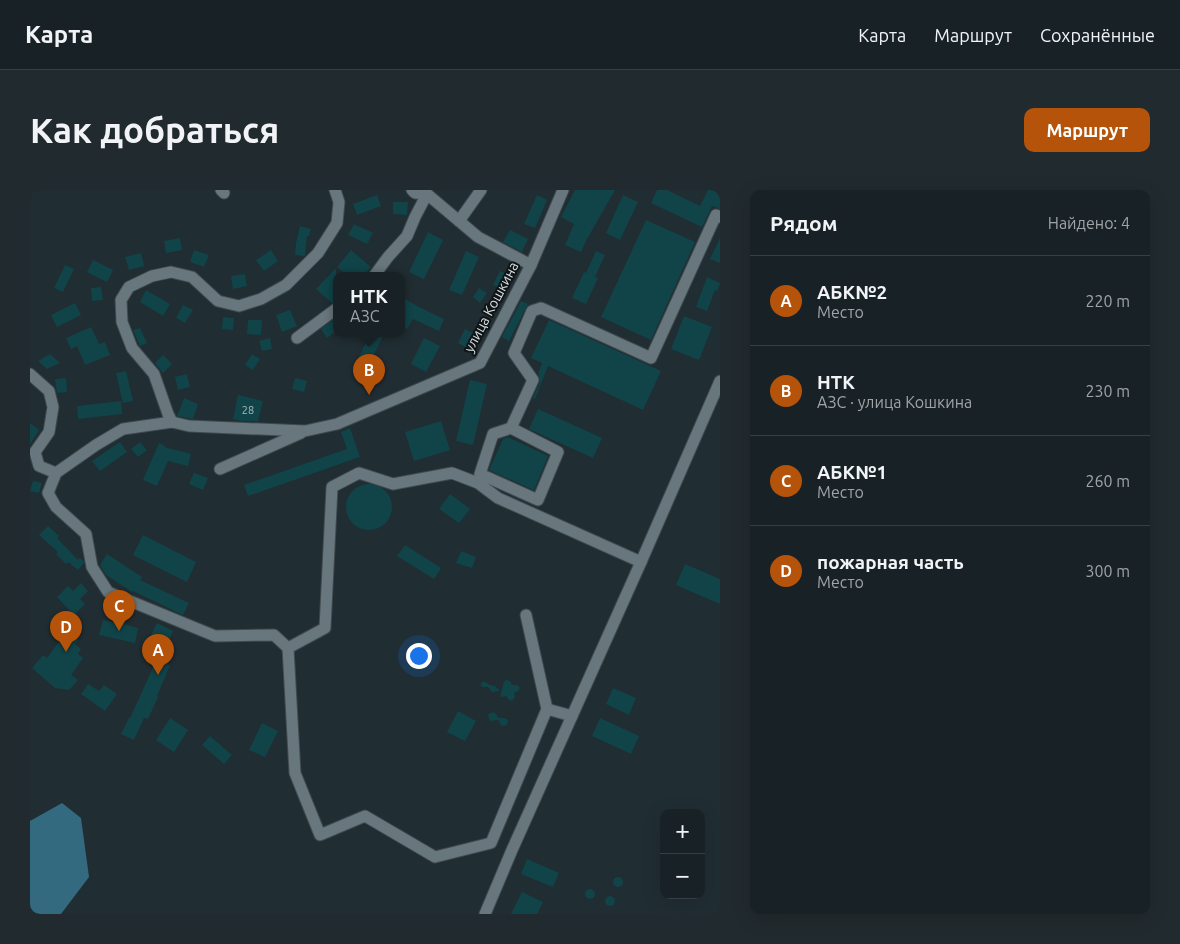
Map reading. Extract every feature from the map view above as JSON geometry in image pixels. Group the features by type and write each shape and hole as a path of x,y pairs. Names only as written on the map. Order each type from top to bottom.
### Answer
{"street":[{"path":"172,422 154,374 132,348 122,322 121,300 129,287 152,276 171,272 192,278 218,301 239,306 261,299 286,285 318,253 337,223 339,202 334,190"},
{"path":"412,190 414,193 427,194 478,237 530,265"},
{"path":"459,221 481,190"},
{"name":"улица Кошкина","path":"56,473 96,445 124,429 172,422 189,426 305,431 337,424 480,363 530,265 563,190"},
{"path":"377,272 408,236 427,194"},
{"path":"511,428 558,452 538,500 480,474 493,434 511,428 533,380 514,353 532,311 541,308 651,358 716,215 720,217"},
{"path":"297,338 333,312"},
{"path":"30,374 49,391 53,407 49,432 35,452 34,467 56,473 48,493 56,507 86,534 92,567 108,592 215,636 274,634 288,648 295,773 320,835 365,816 435,858 491,844 547,709 526,615"},
{"path":"486,914 512,850 720,381"},
{"path":"220,469 305,431"},
{"path":"288,648 325,628 332,487 359,473 393,484 452,473 478,483 498,498 641,562"},
{"path":"547,709 572,716"}],"shaded area":[{"path":"62,803 81,818 89,877 61,914 30,914 30,821"}],"building":[{"path":"575,190 615,190 581,252 565,245 574,224 561,217"},
{"path":"657,190 667,190 700,206 708,190 720,190 720,209 712,206 702,227 651,203"},
{"path":"377,195 381,206 357,215 353,204"},
{"path":"537,195 547,200 535,228 524,224"},
{"path":"623,195 638,202 620,240 606,233"},
{"path":"393,202 408,202 407,215 393,214"},
{"path":"646,220 695,242 651,340 601,317"},
{"path":"354,224 373,233 367,244 348,235"},
{"path":"300,226 311,229 309,236 307,236 304,256 295,255"},
{"path":"510,230 528,239 522,252 503,242"},
{"path":"428,232 443,240 424,279 409,272"},
{"path":"180,238 182,250 166,253 164,241"},
{"path":"720,238 720,263 710,259"},
{"path":"194,250 209,255 204,267 190,262"},
{"path":"271,250 278,261 264,271 256,260"},
{"path":"351,250 371,267 367,272 343,272 337,267"},
{"path":"466,251 479,257 462,295 449,290"},
{"path":"596,251 605,255 595,277 598,278 586,304 572,298"},
{"path":"141,253 144,266 129,270 125,257"},
{"path":"93,260 113,270 107,282 87,272"},
{"path":"65,265 74,269 63,292 54,288"},
{"path":"336,268 336,272 333,272 333,303 316,289"},
{"path":"500,271 513,277 506,291 493,285"},
{"path":"245,274 247,286 233,289 231,276"},
{"path":"707,277 720,284 717,291 715,290 707,311 696,307"},
{"path":"101,287 103,300 92,301 91,288"},
{"path":"479,288 487,293 480,303 473,297"},
{"path":"146,290 170,304 163,316 140,302"},
{"path":"405,299 444,319 439,331 413,319 407,329 405,328"},
{"path":"521,301 528,304 509,341 502,337"},
{"path":"75,303 81,315 57,327 51,315"},
{"path":"183,305 193,310 185,323 176,318"},
{"path":"290,310 297,326 282,332 276,315"},
{"path":"684,316 712,327 699,360 671,349"},
{"path":"223,317 234,318 233,330 222,329"},
{"path":"248,320 262,320 261,335 247,334"},
{"path":"333,320 333,333 327,338 321,329"},
{"path":"549,320 661,371 643,410 548,366 535,399 533,398 540,383 538,374 542,363 531,358"},
{"path":"91,327 99,344 105,342 110,355 85,365 77,346 71,349 66,338"},
{"path":"140,328 147,343 140,346 133,330"},
{"path":"465,329 478,336 471,350 458,343"},
{"path":"369,337 382,337 369,364 358,359"},
{"path":"270,338 272,349 262,351 259,341"},
{"path":"424,338 440,346 426,372 411,364"},
{"path":"50,354 60,363 47,369 38,361"},
{"path":"252,354 260,359 253,370 245,365"},
{"path":"163,355 172,364 163,373 155,363"},
{"path":"126,371 133,401 123,403 116,373"},
{"path":"187,374 190,387 178,390 175,377"},
{"path":"66,378 67,392 57,393 55,379"},
{"path":"295,378 307,381 304,392 292,389"},
{"path":"470,380 487,384 473,445 456,441"},
{"path":"238,395 263,401 258,421 233,419"},
{"path":"184,398 198,404 193,419 177,416"},
{"path":"121,401 122,414 78,419 77,406"},
{"path":"538,409 602,438 593,458 529,429"},
{"path":"441,421 450,450 414,461 405,432"},
{"path":"30,423 39,430 30,444"},
{"path":"350,428 360,457 248,496 244,485 347,449 341,432"},
{"path":"508,437 548,456 534,490 489,470 503,439"},
{"path":"120,442 127,452 100,471 92,461"},
{"path":"140,442 147,450 138,457 131,449"},
{"path":"159,443 164,447 191,454 188,466 168,461 157,486 143,480"},
{"path":"194,473 208,478 203,490 189,484"},
{"path":"33,481 42,483 39,493 30,491"},
{"path":"374,484 386,490 391,498 391,516 386,524 378,529 364,530 352,524 347,516 346,502 352,490 360,485"},
{"path":"450,494 470,509 459,523 439,509"},
{"path":"48,526 59,536 57,538 78,560 79,558 83,560 84,563 78,570 68,562 66,564 56,554 58,552 39,535"},
{"path":"143,535 196,562 187,582 133,555"},
{"path":"405,545 441,568 434,579 397,556"},
{"path":"461,551 476,557 472,568 456,563"},
{"path":"107,554 142,577 140,580 189,603 183,615 132,592 106,575 100,565"},
{"path":"685,564 720,579 720,604 676,585"},
{"path":"81,583 88,591 80,599 85,604 74,615 57,597 68,586 73,591"},
{"path":"103,620 138,628 135,643 99,635"},
{"path":"157,623 173,631 164,651 147,643"},
{"path":"70,627 78,633 76,638 79,640 75,644 81,649 78,654 83,658 71,675 78,680 69,690 55,688 32,668 43,655 47,658"},
{"path":"156,661 170,665 148,719 144,718 134,740 121,734"},
{"path":"506,680 520,688 514,693 515,697 512,701 506,696 500,697"},
{"path":"484,681 495,686 500,691 492,692 488,687 481,686 481,683"},
{"path":"88,684 99,691 104,685 117,694 105,711 81,694"},
{"path":"613,688 636,698 629,715 606,704"},
{"path":"458,711 476,721 465,741 447,732"},
{"path":"493,712 498,718 507,719 507,725 502,726 498,720 491,721 488,714"},
{"path":"170,718 188,730 174,752 156,740"},
{"path":"600,718 639,736 631,754 592,736"},
{"path":"262,723 278,731 265,757 249,750"},
{"path":"210,736 232,755 224,764 202,745"},
{"path":"527,859 559,873 553,887 521,874"},
{"path":"616,877 620,877 623,882 622,886 616,887 613,884 613,880"},
{"path":"590,889 595,894 590,899 585,894"},
{"path":"522,892 543,902 537,914 511,914"},
{"path":"608,896 612,896 615,901 612,906 608,906 605,903 605,899"}],"place":[{"name":"НТК","path":"369,395"},
{"name":"АБК№1","path":"119,631"},
{"name":"пожарная часть","path":"66,652"},
{"name":"АБК№2","path":"158,675"}]}
